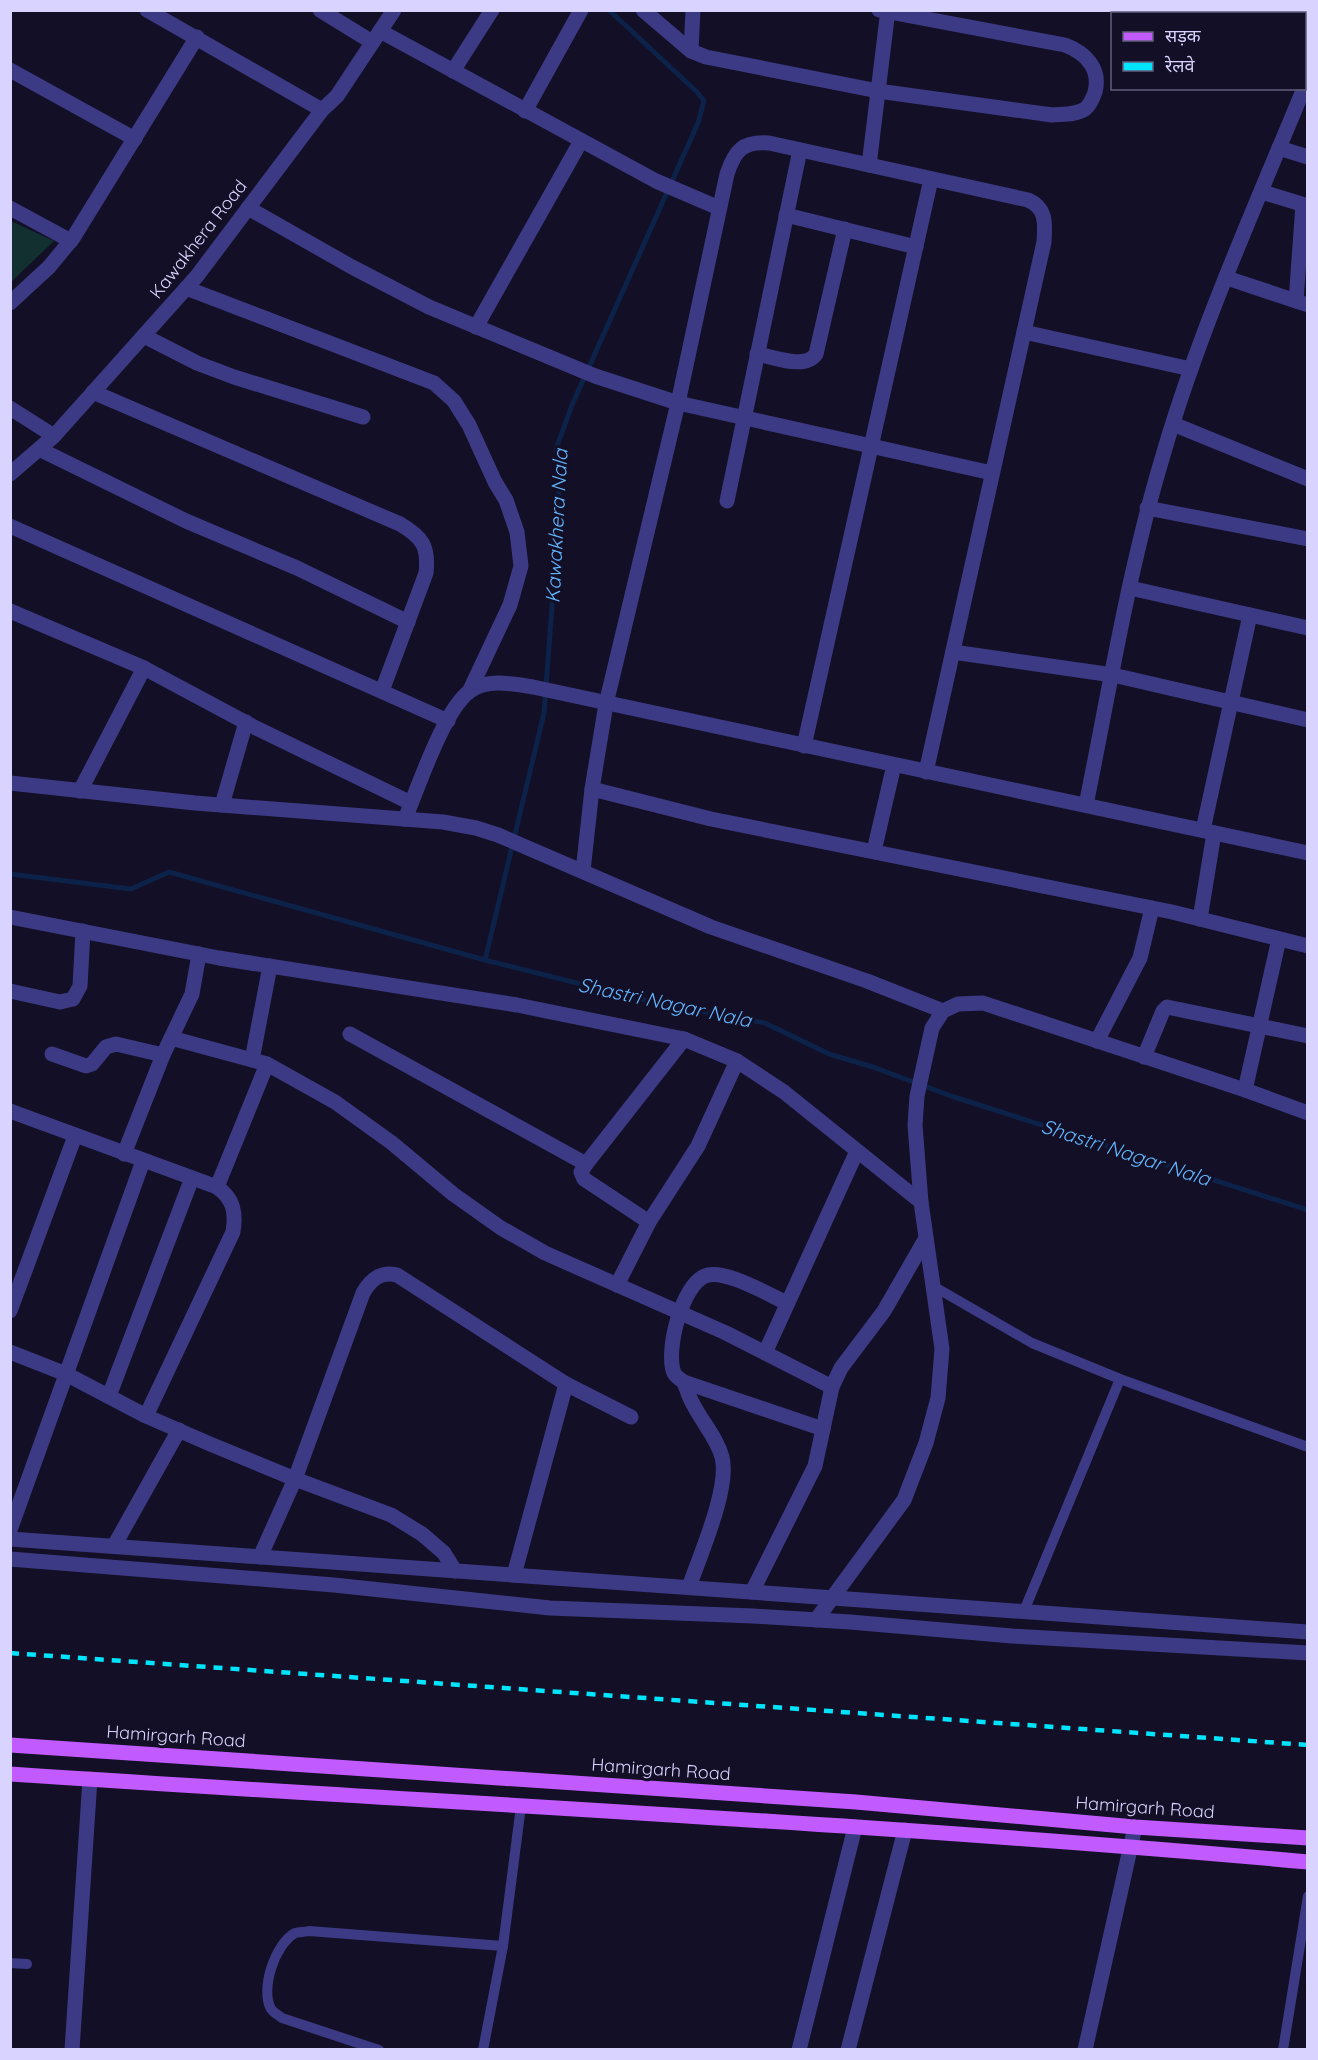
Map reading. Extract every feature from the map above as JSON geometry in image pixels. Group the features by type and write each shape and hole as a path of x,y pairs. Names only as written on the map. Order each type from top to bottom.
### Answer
{"main road":[{"name":"Hamirgarh Road","path":"10,1745 844,1801 1135,1827 1308,1838"},
{"path":"10,1774 905,1830 1308,1862"}],"street":[{"path":"147,10 322,110"},
{"path":"320,10 453,71 656,182 719,208"},
{"name":"Kawakhera Road","path":"10,474 54,436 186,288 322,110 337,96 394,10"},
{"path":"453,71 492,10"},
{"path":"525,111 581,10"},
{"path":"643,10 691,51 706,57 878,91 1052,115 1072,114 1085,109 1092,100 1097,77 1091,63 1078,51 1065,45 885,11 878,91 869,165"},
{"path":"691,51 693,10"},
{"path":"10,303 49,267 70,241 197,38"},
{"path":"10,70 135,139"},
{"path":"1086,805 1147,508 1191,369 1303,90"},
{"path":"476,327 581,141"},
{"path":"582,872 592,789 606,704 678,403 727,174 733,157 741,148 757,142 1028,200 1036,203 1041,209 1045,223 1044,242 926,771"},
{"path":"1279,148 1308,156"},
{"path":"727,501 800,150"},
{"path":"804,746 932,179"},
{"path":"1227,278 1302,303 1305,206 1262,192"},
{"path":"10,208 70,241"},
{"path":"248,208 429,308 595,376 678,403 992,473"},
{"path":"786,215 916,246"},
{"path":"757,354 801,362 813,359 845,229"},
{"path":"186,288 434,382 454,401 469,424 495,482 506,500 517,532 521,566 510,605 470,690 455,706 437,740 405,819"},
{"path":"1024,332 1191,369"},
{"path":"144,336 197,363 234,377 363,417"},
{"path":"93,392 400,524 416,534 423,543 427,563 426,573 382,691"},
{"path":"10,408 54,436"},
{"path":"1173,424 1308,479"},
{"path":"39,449 186,521 297,568 408,622"},
{"path":"1147,508 1308,539"},
{"path":"10,526 448,721"},
{"path":"1130,588 1308,628"},
{"path":"10,611 144,668 246,722 411,803"},
{"path":"1200,919 1209,832 1231,702 1250,615"},
{"path":"953,652 1113,675 1308,720"},
{"path":"80,791 144,668"},
{"path":"470,690 484,685 505,683 534,687 1308,853"},
{"path":"222,805 246,722"},
{"path":"874,851 894,765"},
{"path":"10,783 222,805 443,822 476,828 498,835 711,927 867,981 943,1011"},
{"path":"592,789 711,819 1152,908 1308,946"},
{"path":"1097,1041 1140,958 1152,908"},
{"path":"10,917 199,954 517,1005 684,1039 737,1061 791,1097 921,1202"},
{"path":"10,991 60,1002 73,999 80,986 83,931"},
{"path":"1245,1090 1279,939"},
{"path":"124,1154 171,1038 192,994 199,954"},
{"path":"218,1187 260,1062 270,966"},
{"path":"816,1620 904,1500 926,1443 938,1398 942,1349 921,1202 915,1125 917,1096 926,1048 932,1028 943,1011 958,1004 983,1003 1308,1113"},
{"path":"1144,1057 1163,1011 1167,1007 1259,1024 1308,1036"},
{"path":"350,1034 586,1164"},
{"path":"171,1038 260,1062 335,1102 392,1143 453,1194 501,1228 545,1253 726,1334 832,1388"},
{"path":"649,1222 585,1179 581,1172 684,1039"},
{"path":"52,1054 86,1066 92,1064 106,1047 116,1044 164,1055"},
{"path":"617,1285 649,1222 698,1146 737,1061"},
{"path":"10,1111 218,1187 228,1194 233,1204 236,1217 233,1233 146,1416"},
{"path":"10,1311 75,1136"},
{"path":"765,1353 857,1151"},
{"path":"10,1530 143,1161"},
{"path":"109,1396 192,1178"},
{"path":"752,1592 814,1466 832,1388 840,1368 884,1311 926,1238"},
{"path":"260,1557 295,1479 363,1293 368,1285 381,1274 397,1275 566,1384 631,1417"},
{"path":"787,1303 731,1278 705,1276 695,1283 679,1313 672,1345 676,1376 684,1382 823,1429"},
{"path":"10,1352 66,1374 146,1416 295,1479 391,1515 422,1534 444,1553 455,1571"},
{"path":"684,1382 692,1402 716,1441 725,1474 722,1492 690,1587"},
{"path":"514,1575 566,1384"},
{"path":"114,1546 179,1430"},
{"path":"10,1539 1308,1632"},
{"path":"10,1559 334,1585 550,1608 816,1620 1012,1636 1308,1653"},
{"path":"72,2049 90,1779"},
{"path":"799,2049 855,1827"},
{"path":"1085,2049 1135,1827"},
{"path":"848,2049 905,1830"}],"lane":[{"path":"933,1286 1032,1343 1120,1379 1308,1447"},
{"path":"1024,1611 1120,1379"},
{"path":"483,2049 503,1946 521,1806"},
{"path":"1283,2049 1308,1896"},
{"path":"379,2049 282,2018 275,2013 270,2007 267,1985 272,1965 287,1940 296,1933 309,1931 503,1946"},
{"path":"10,1963 27,1964"}],"green space":[{"path":"11,221 54,241 11,282"}],"waterway":[{"name":"Kawakhera Nala","path":"485,960 544,713 558,526 559,484 556,449 572,405 698,123 704,101 609,10"},
{"name":"Shastri Nagar Nala","path":"10,874 131,889 169,872 485,960 657,1003 765,1023 829,1054 873,1067 951,1096 1308,1210"}],"railway":[{"path":"10,1653 1308,1745"}]}
